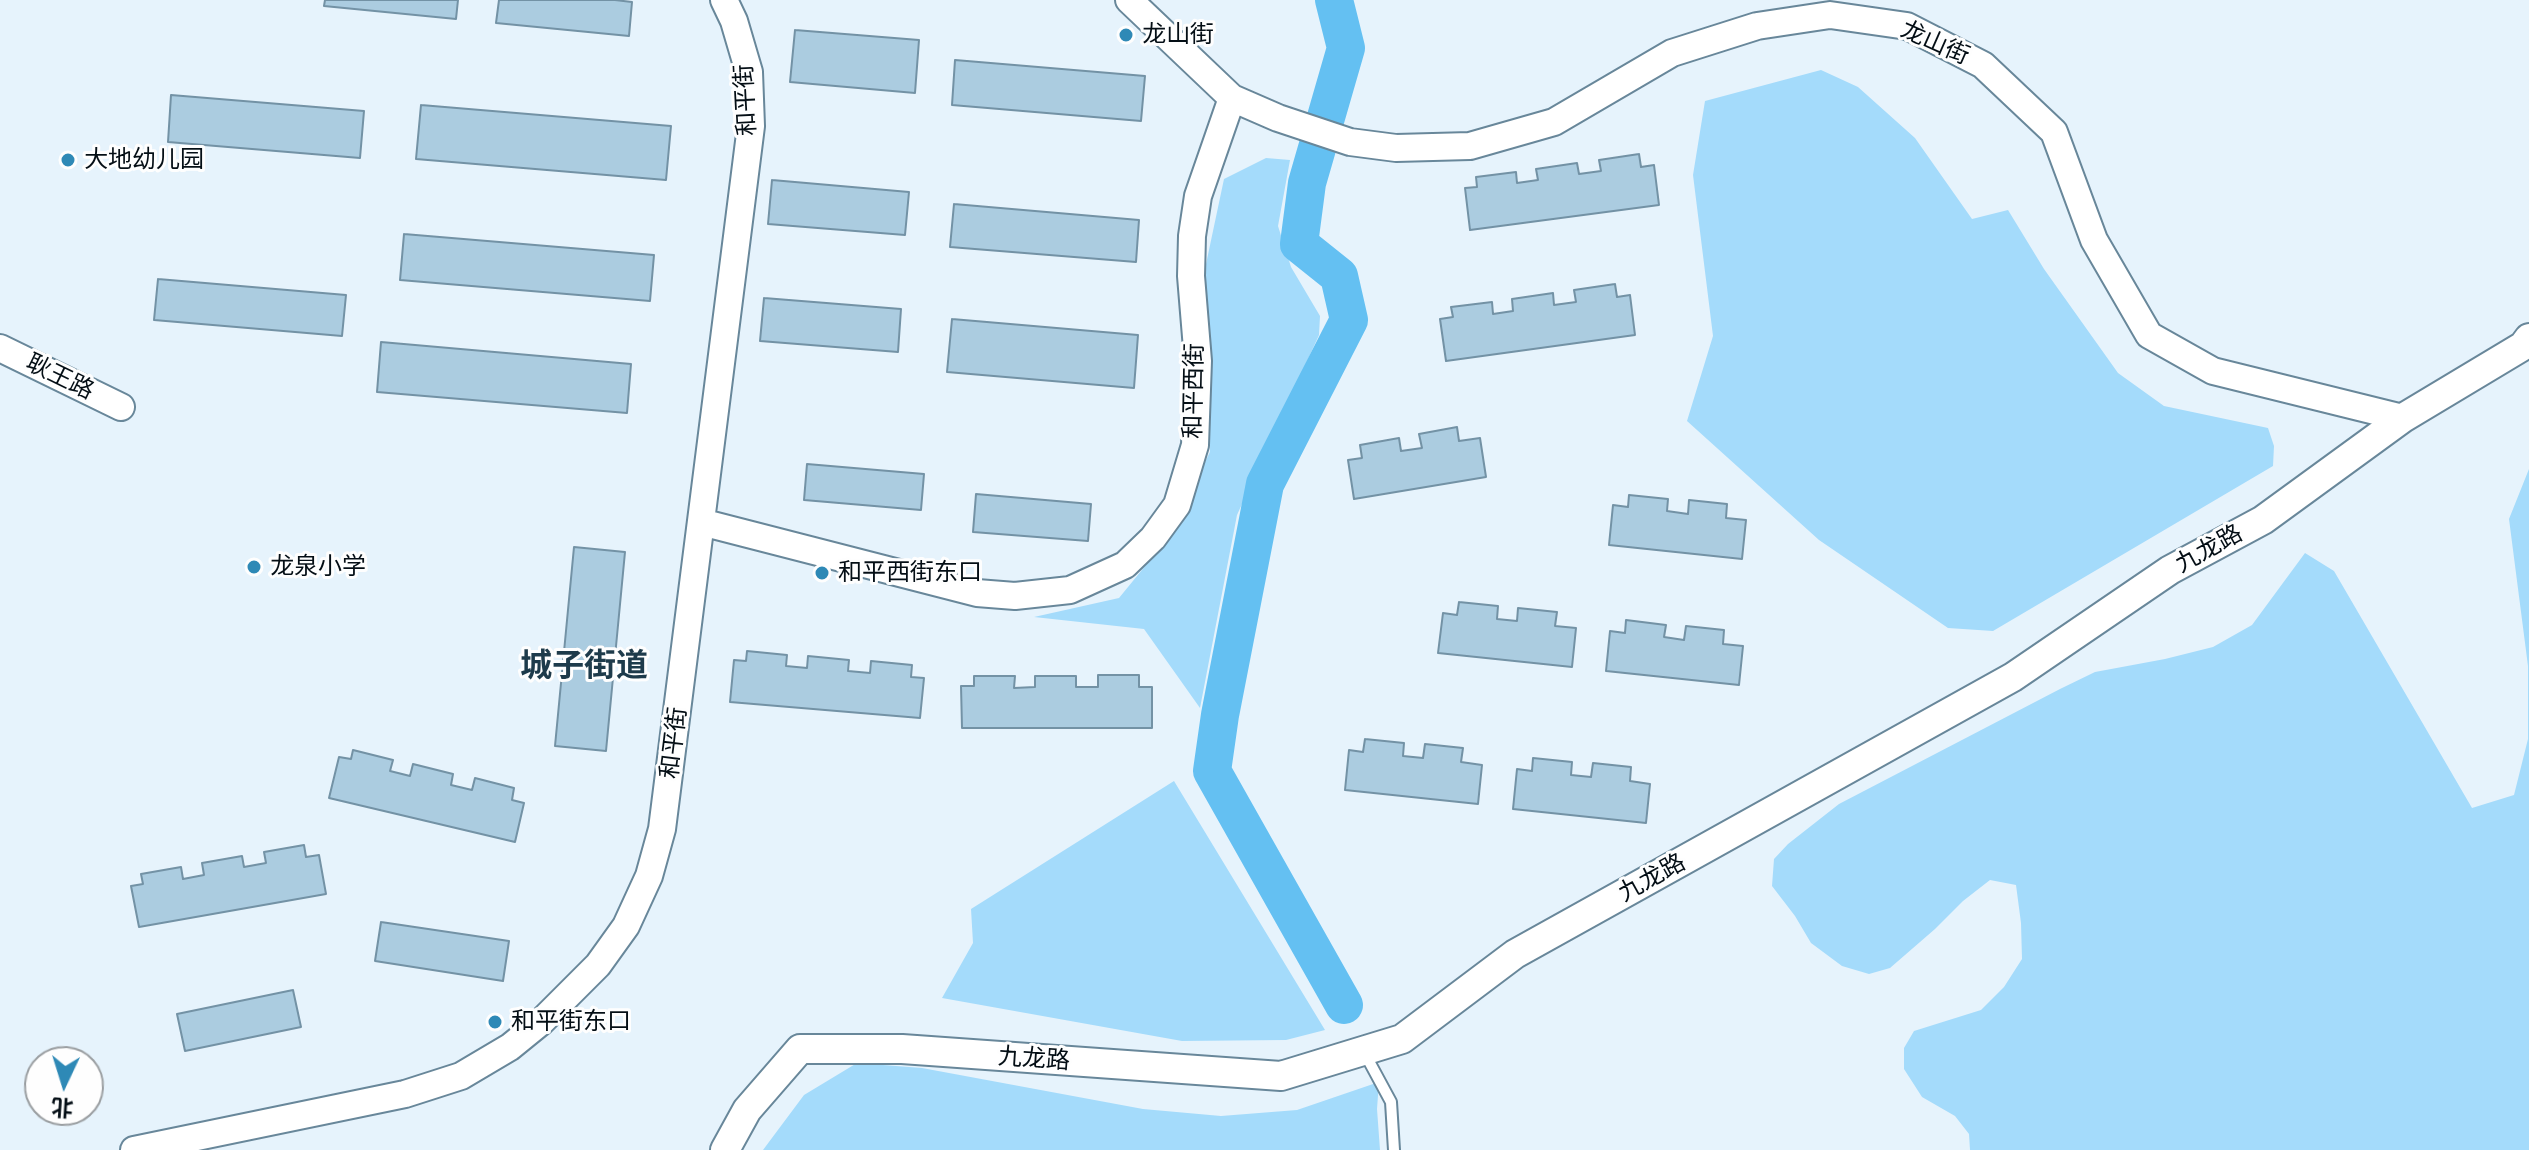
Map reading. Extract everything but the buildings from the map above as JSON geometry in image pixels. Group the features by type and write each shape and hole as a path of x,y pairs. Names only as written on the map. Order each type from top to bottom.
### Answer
{"main road":[{"name":"九龙路","path":"725,1150 747,1110 800,1049 902,1049 1281,1076 1402,1039 1515,954 2013,677 2170,570 2263,520 2403,418 2523,346 2529,338"}],"street":[{"name":"和平街","path":"134,1150 405,1094 461,1076 510,1047 542,1021 598,965 626,926 649,876 662,829 751,126 749,72 734,21 724,0"},
{"name":"龙山街","path":"1129,0 1232,98 1278,118 1350,142 1396,148 1470,146 1554,122 1672,53 1757,26 1830,15 1907,26 1983,65 2054,132 2094,240 2149,335 2213,371 2403,418"},
{"name":"和平西街","path":"701,522 977,593 1015,596 1070,590 1125,565 1153,538 1177,505 1195,445 1198,361 1191,276 1192,236 1198,196 1232,98"},
{"name":"耿王路","path":"0,348 121,407"}],"lane":[{"path":"1363,1050 1391,1102 1394,1150"}],"shaded area":[{"path":"1821,70 1858,87 1915,138 1972,219 2008,210 2044,269 2118,373 2164,406 2268,428 2274,446 2273,466 1993,631 1948,628 1819,540 1687,421 1713,336 1693,175 1705,101"},
{"path":"1266,158 1290,160 1278,226 1291,267 1320,316 1319,335 1237,515 1200,708 1144,629 1034,617 1119,598 1164,543 1210,452 1210,379 1202,283 1224,179"},
{"path":"2529,469 2529,1150 1970,1150 1969,1134 1955,1116 1922,1097 1904,1069 1904,1048 1914,1031 1981,1010 2004,987 2022,959 2016,885 1990,880 1890,968 1869,974 1842,966 1811,943 1772,886 1774,859 1788,844 1839,804 2060,689 2095,672 2213,647 2252,625 2305,553 2334,571 2472,808 2514,795 2528,739 2528,666 2509,519"},
{"path":"1174,781 1325,1030 1286,1040 1182,1041 942,998 973,943 971,909"},
{"path":"857,1063 922,1068 1143,1109 1221,1116 1297,1110 1379,1082 1380,1150 763,1150 804,1095"}],"waterway":[{"path":"1334,0 1346,48 1307,183 1299,244 1339,276 1349,320 1265,484 1212,771 1344,1005"}],"place":[{"name":"龙山街","path":"1126,35"},
{"name":"大地幼儿园","path":"68,160"},
{"name":"龙泉小学","path":"254,567"},
{"name":"和平西街东口","path":"822,573"},
{"name":"和平街东口","path":"495,1022"}],"district":[{"name":"城子街道","path":"584,666"}]}
